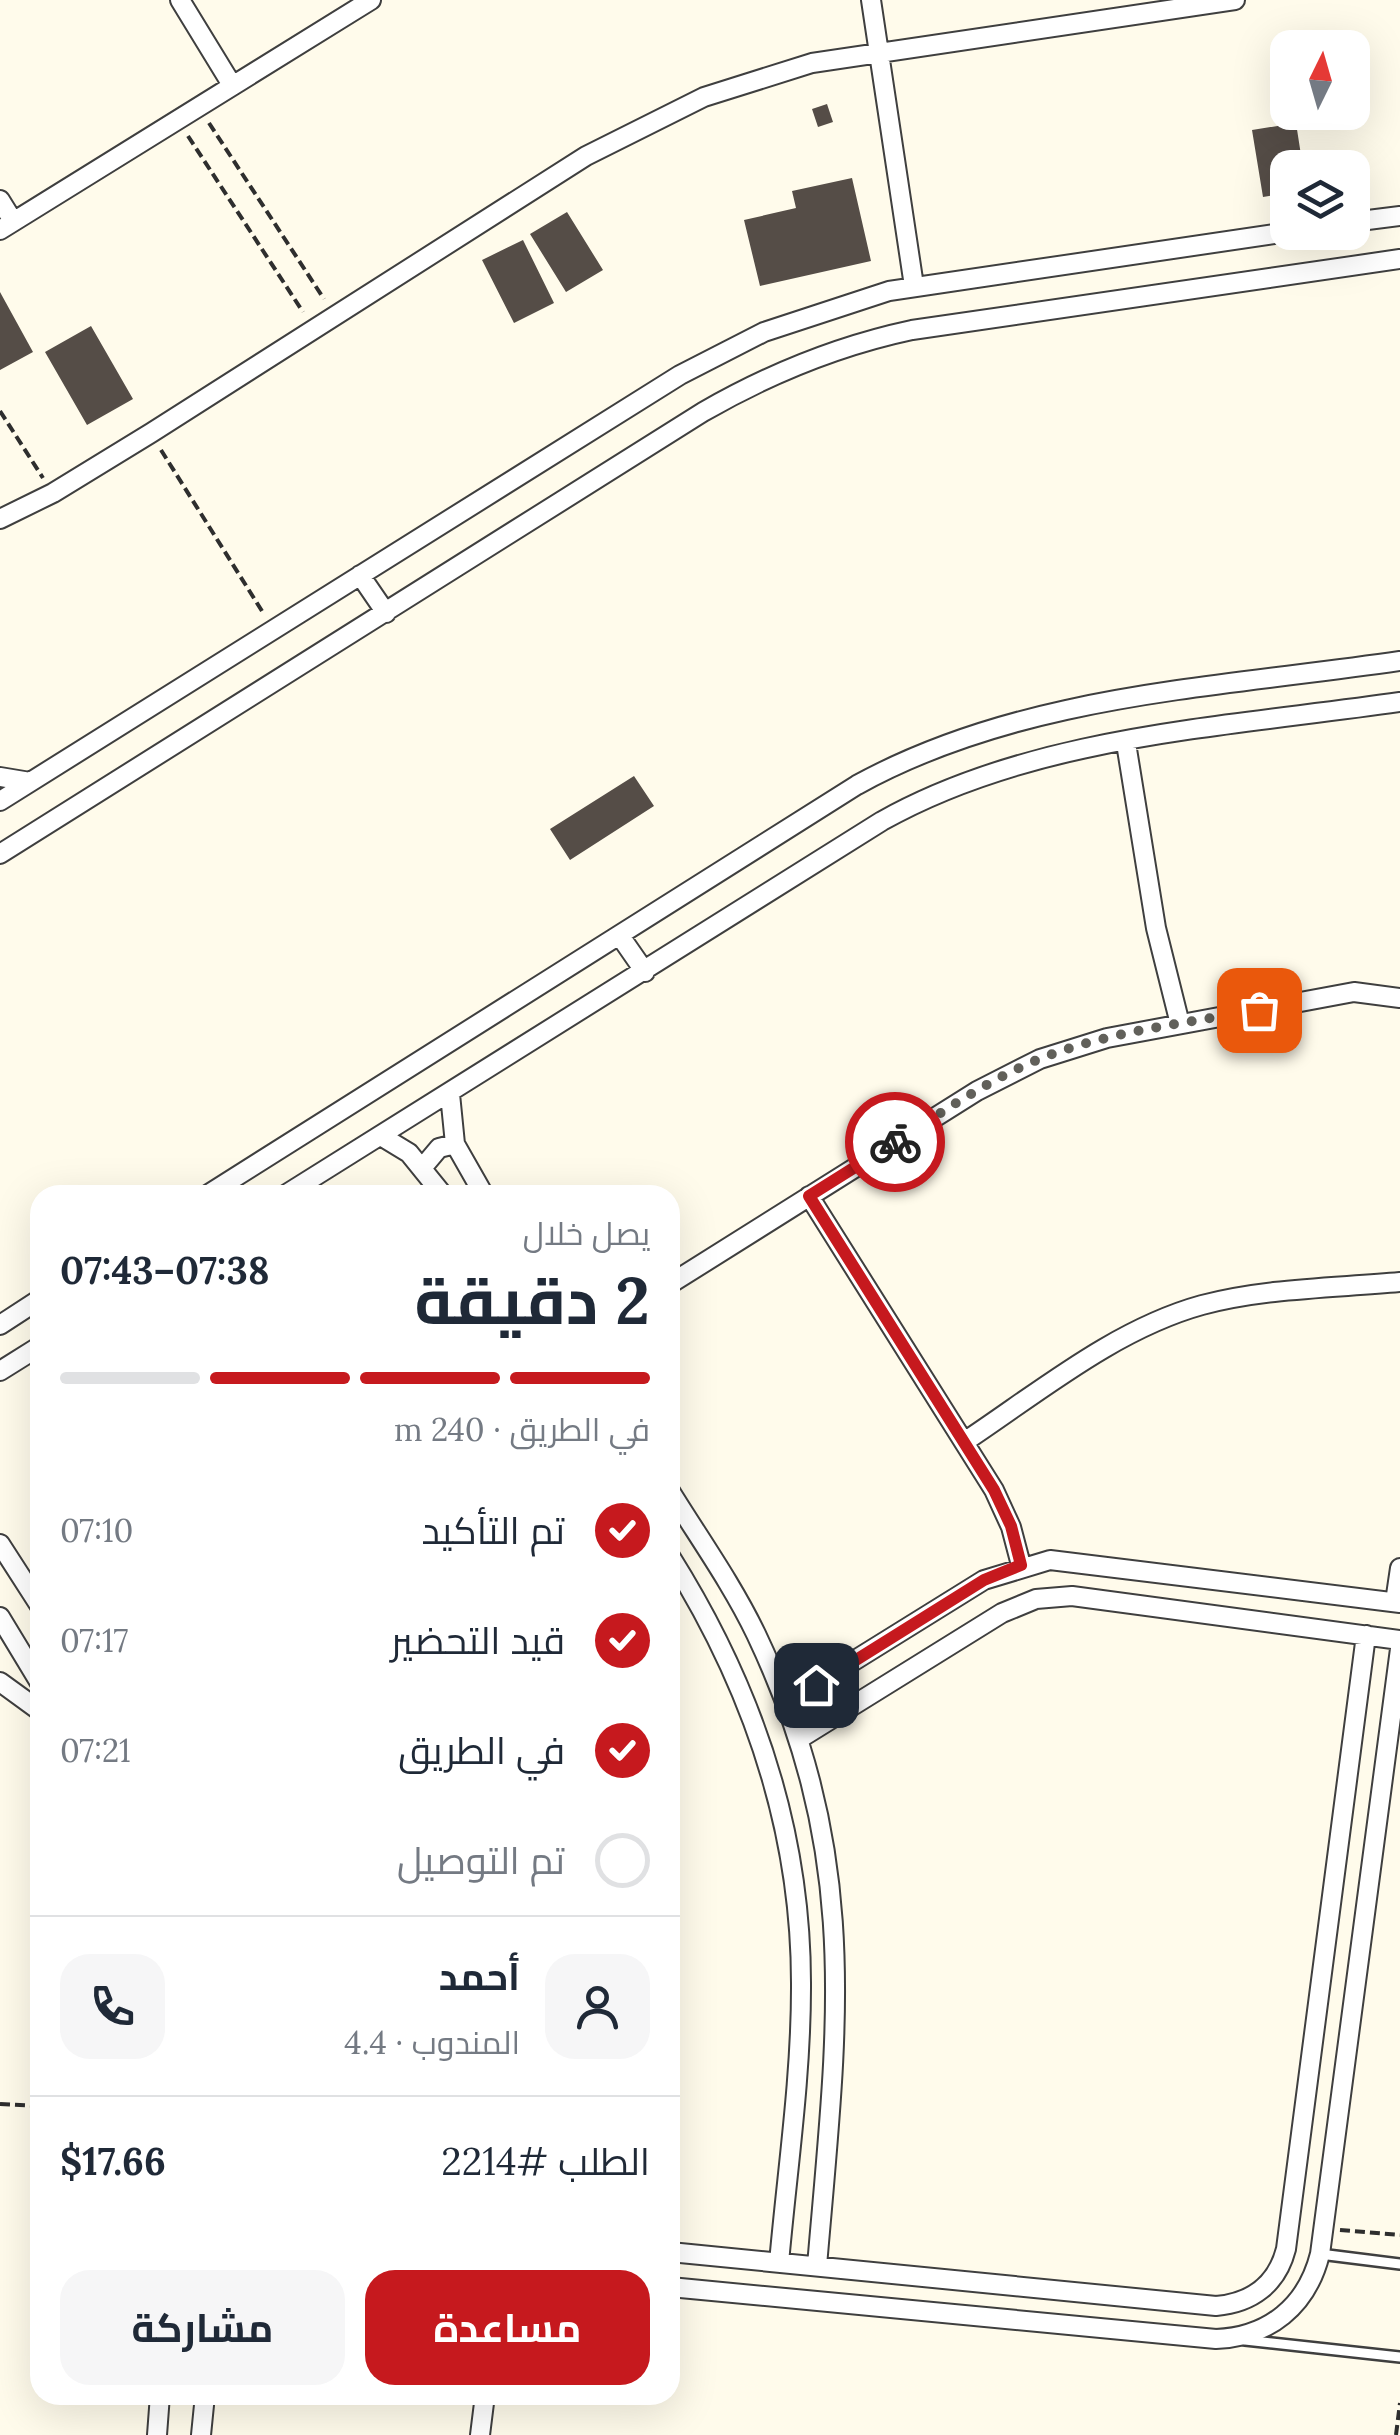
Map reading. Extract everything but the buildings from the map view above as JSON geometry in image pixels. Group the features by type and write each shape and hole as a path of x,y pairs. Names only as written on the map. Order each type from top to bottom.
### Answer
{"street":[{"path":"180,0 232,85"},
{"path":"0,200 7,226 371,0"},
{"path":"871,0 914,286"},
{"path":"0,519 53,493 586,156 664,114 776,73 1135,7 1235,0"},
{"path":"1370,219 1397,215"},
{"path":"0,801 722,353 807,315 914,286 1270,235"},
{"path":"0,854 703,412 770,376 840,348 929,328 1400,259"},
{"path":"360,575 386,614"},
{"path":"222,1185 857,785 962,736 1074,708 1400,661"},
{"path":"301,1185 914,803 1014,763 1400,702"},
{"path":"1126,743 1156,928 1180,1024"},
{"path":"0,776 30,782"},
{"path":"620,936 646,972"},
{"path":"680,1278 1008,1074 1074,1047 1354,992 1400,998"},
{"path":"450,1094 455,1144 478,1185"},
{"path":"381,1136 424,1167 436,1185"},
{"path":"424,1167 439,1148 455,1144"},
{"path":"809,1196 1004,1508 1021,1565"},
{"path":"964,1442 1124,1337 1174,1314 1254,1295 1400,1282"},
{"path":"0,1324 30,1306"},
{"path":"0,1371 30,1352"},
{"path":"680,1507 732,1588 786,1703 828,1853 838,1990 817,2266"},
{"path":"0,1544 30,1590"},
{"path":"786,1703 984,1580 1021,1565 1074,1559 1397,1603 1400,1568"},
{"path":"680,1574 742,1688 774,1780 791,1858 801,1989 778,2262"},
{"path":"1252,1621 1257,1584"},
{"path":"799,1739 1002,1613 1036,1600 1072,1596 1400,1640"},
{"path":"0,1618 30,1667"},
{"path":"680,2253 1216,2306 1248,2298 1274,2278 1284,2259 1366,1635"},
{"path":"680,2288 1232,2339 1263,2330 1290,2311 1310,2285 1320,2254 1400,1650"},
{"path":"0,1682 30,1704"},
{"path":"791,1858 828,1853"},
{"path":"1300,2142 1334,2146"},
{"path":"1008,2320 1013,2285"},
{"path":"157,2435 159,2405"},
{"path":"201,2435 204,2405"},
{"path":"480,2435 483,2405"}],"lane":[{"path":"1320,2254 1400,2264"},
{"path":"1232,2339 1400,2357"}],"path":[{"path":"198,106 334,314"},
{"path":"178,119 313,328"},
{"path":"0,410 53,493"},
{"path":"150,433 274,630"},
{"path":"0,2104 30,2106"},
{"path":"1323,2228 1400,2234"},
{"path":"1396,2435 1400,2403"}],"way so far":[{"path":"895,1142 977,1090 1040,1059 1107,1038 1259,1010"}],"route":[{"path":"816,1685 984,1580 1021,1565 1011,1526 994,1490 809,1196 895,1142"}]}
